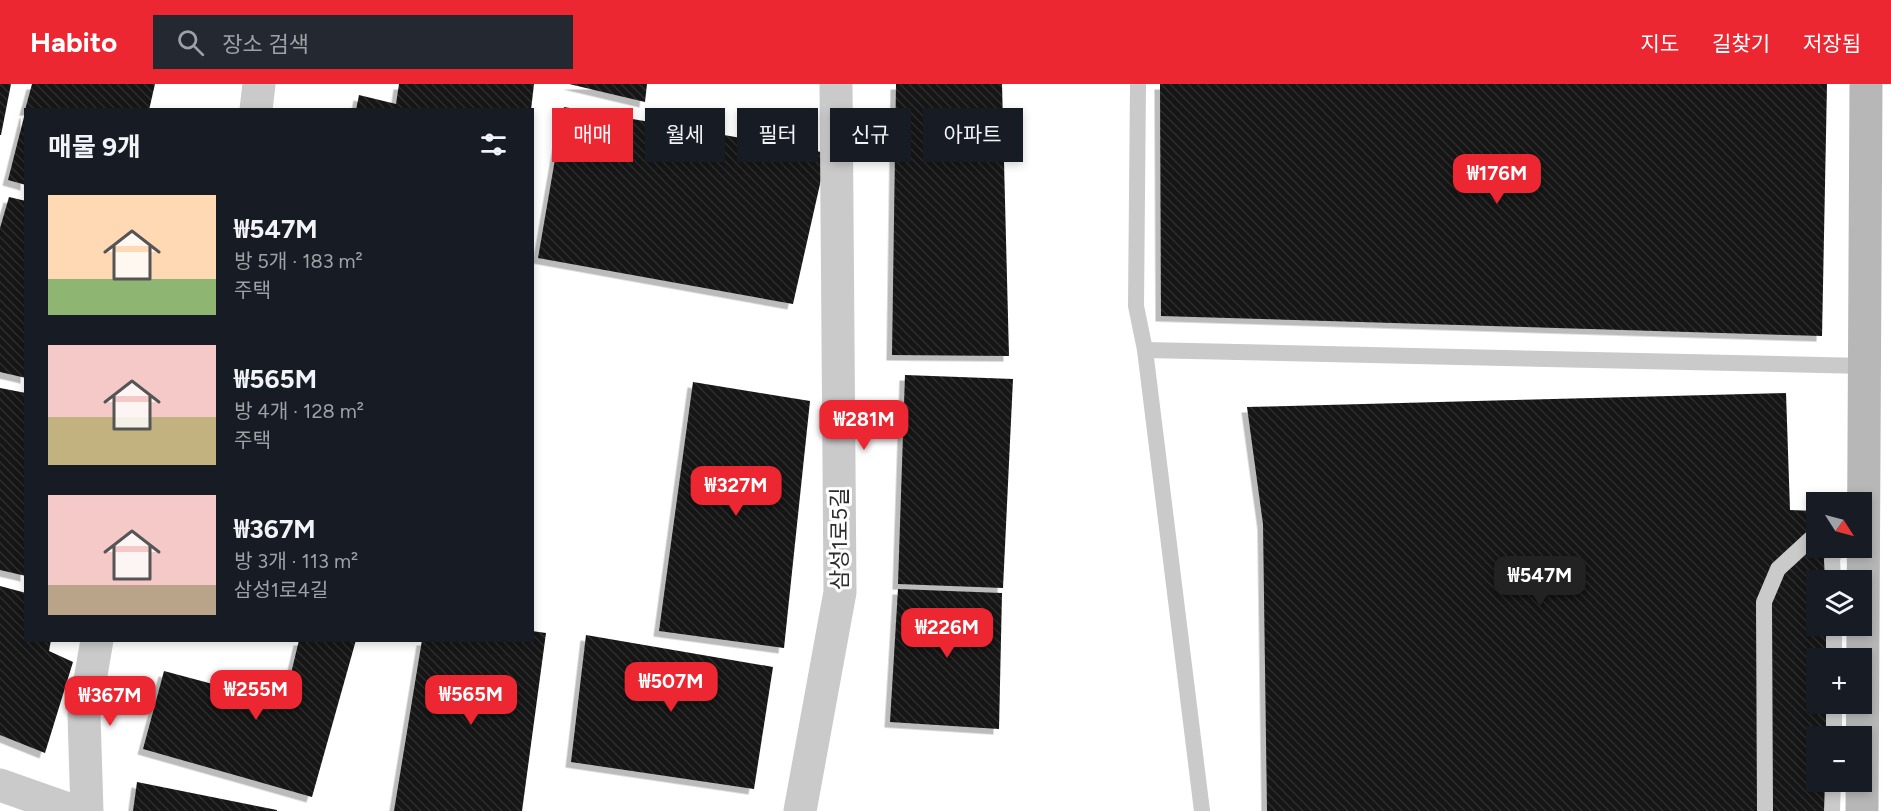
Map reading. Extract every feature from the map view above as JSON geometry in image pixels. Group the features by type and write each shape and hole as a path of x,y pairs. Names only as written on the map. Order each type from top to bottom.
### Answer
{"street":[{"path":"256,108 259,84"},
{"name":"삼성1로5길","path":"800,811 840,592 836,84"},
{"path":"1862,811 1866,84"},
{"path":"87,811 84,715 97,642"},
{"path":"0,785 74,811"}],"lane":[{"path":"1138,84 1136,306 1145,350 1202,811"},
{"path":"1145,350 1865,366"},
{"path":"1851,492 1865,464"},
{"path":"1765,811 1764,602 1778,569 1806,543"},
{"path":"1832,811 1833,792"}],"building":[{"path":"0,84 11,84 1,135 0,135"},
{"path":"32,84 155,84 149,108 26,108"},
{"path":"399,84 534,84 531,108 356,108 359,95 396,104"},
{"path":"569,84 647,84 645,102"},
{"path":"896,84 1002,84 1003,108 923,108 923,162 1004,162 1009,356 892,355 895,162 911,162 911,108 896,108"},
{"path":"1160,84 1827,84 1822,336 1161,316"},
{"path":"24,117 24,184 8,180"},
{"path":"633,119 645,121 645,162 725,162 725,135 737,137 737,162 818,162 818,151 827,153 793,304 538,258 555,162 633,162"},
{"path":"9,197 24,201 24,378 0,372 0,228"},
{"path":"905,375 1013,379 1003,588 898,584"},
{"path":"693,382 810,401 784,648 659,631"},
{"path":"0,388 24,393 24,576 0,570"},
{"path":"1786,393 1790,510 1806,511 1806,558 1839,558 1838,570 1806,570 1806,636 1837,636 1837,648 1806,648 1806,714 1836,714 1836,726 1806,726 1806,792 1835,792 1834,811 1267,811 1263,524 1247,407"},
{"path":"0,586 24,592 24,642 51,642 49,651 73,662 45,753 0,735"},
{"path":"898,589 1002,593 999,729 890,722"},
{"path":"534,631 546,633 522,811 394,811 422,642 534,642"},
{"path":"586,635 773,667 754,789 571,762"},
{"path":"299,642 355,642 312,797 143,749 164,671 284,703"},
{"path":"137,782 277,810 277,811 133,811"}]}
